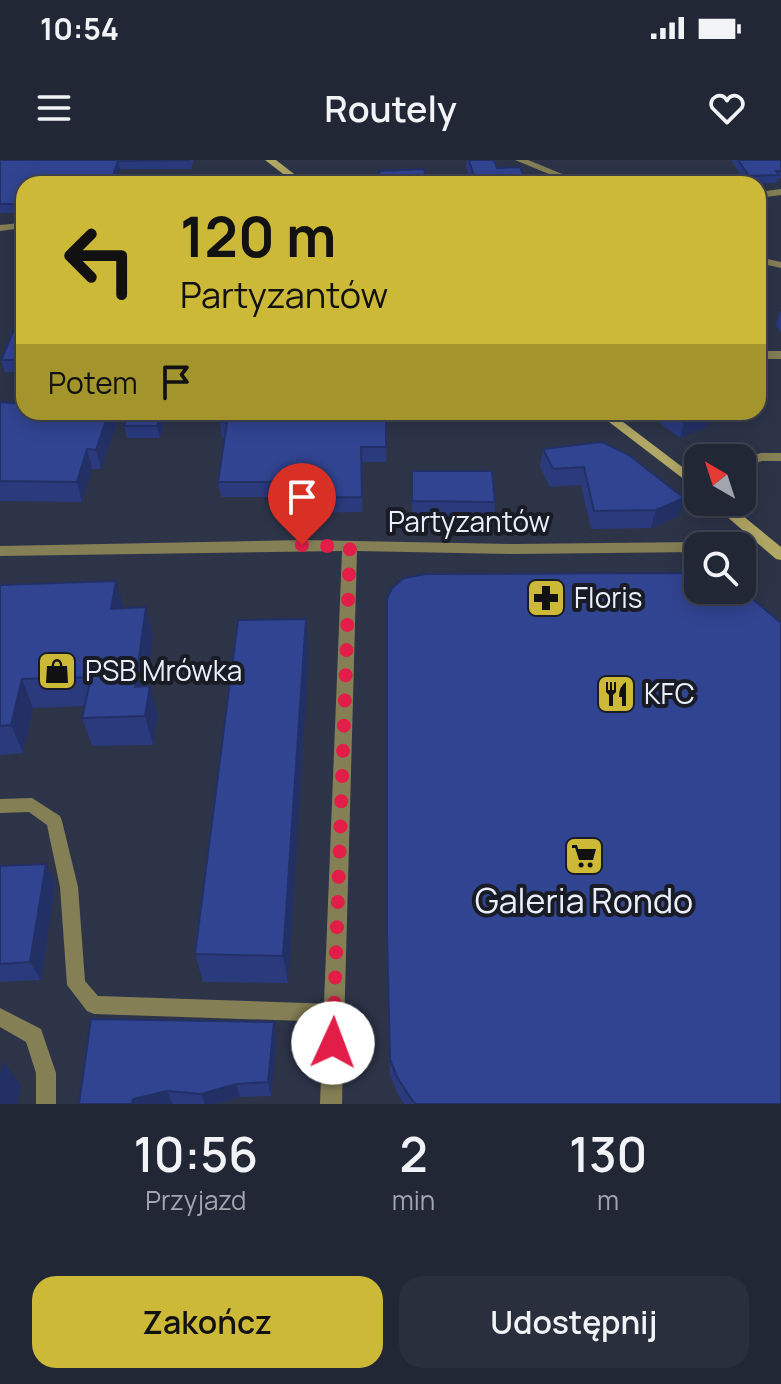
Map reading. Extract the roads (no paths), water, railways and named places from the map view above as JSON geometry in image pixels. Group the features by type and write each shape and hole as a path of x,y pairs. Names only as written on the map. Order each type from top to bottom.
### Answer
{"main road":[{"path":"270,160 291,176"},
{"path":"613,420 684,474"},
{"path":"734,516 752,532"},
{"path":"756,535 781,555"}],"street":[{"path":"520,160 561,176"},
{"path":"756,459 781,457"},
{"name":"Partyzantów","path":"0,551 302,545 684,547"},
{"path":"331,1104 350,547"}],"lane":[{"path":"0,806 32,805 54,821 69,887 76,985 94,1005 334,1013"},
{"path":"0,1017 34,1036 46,1073 46,1104"}],"place":[{"name":"Floris","path":"546,598"},
{"name":"PSB Mrówka","path":"57,671"},
{"name":"KFC","path":"616,694"},
{"name":"Galeria Rondo","path":"584,856"}]}
